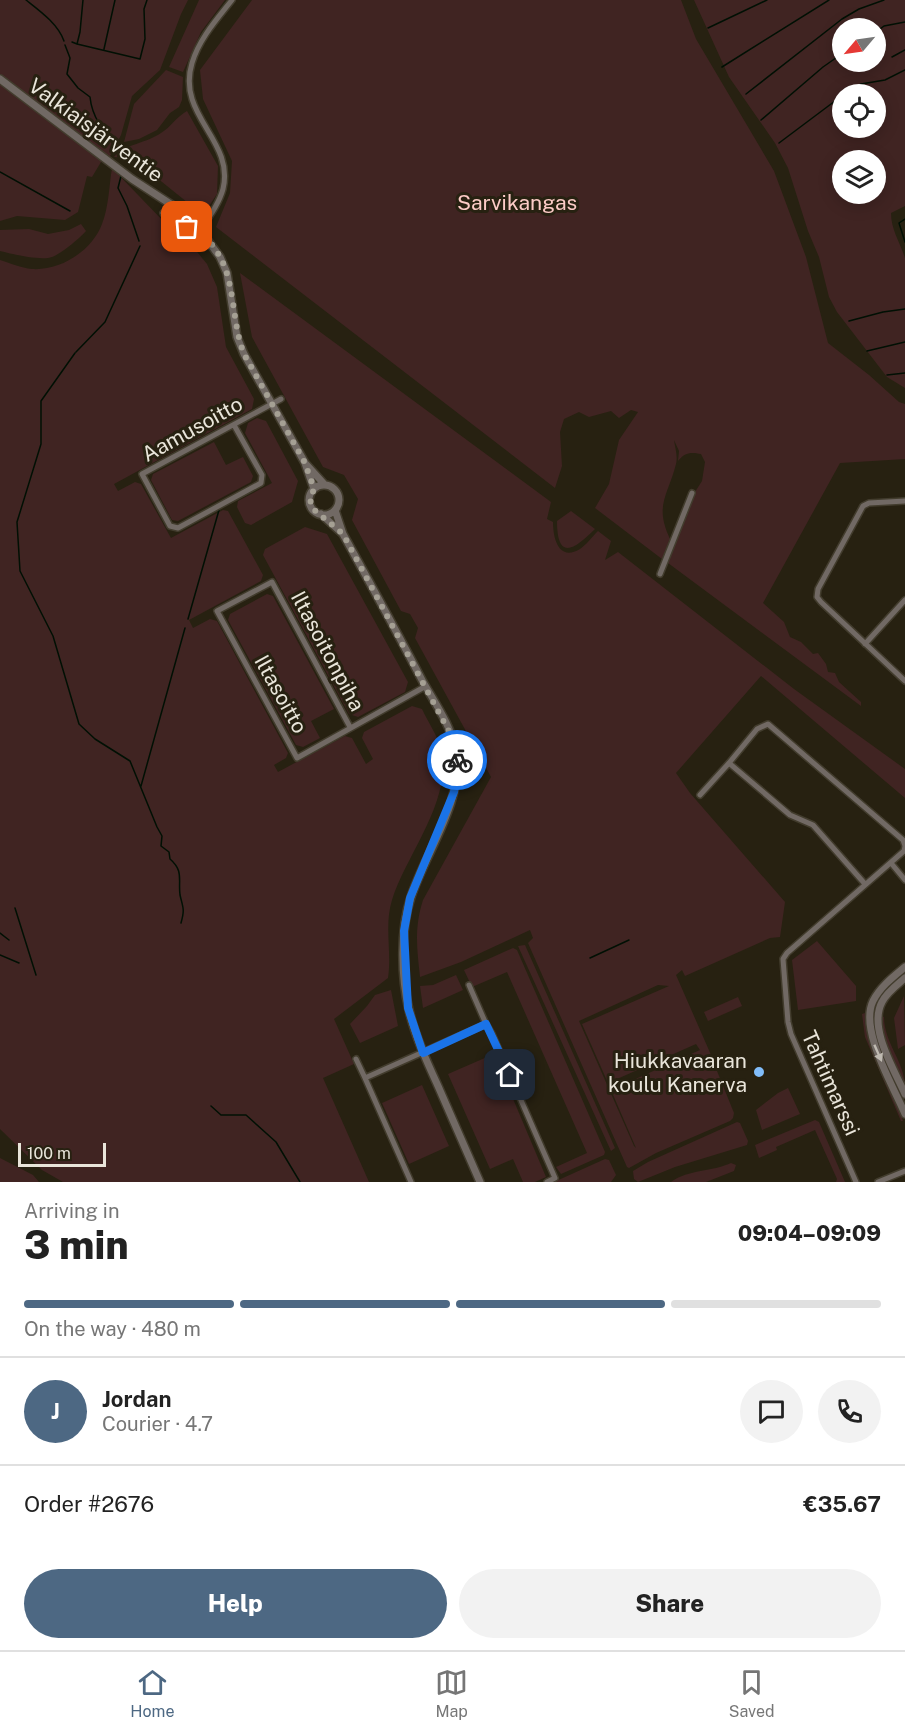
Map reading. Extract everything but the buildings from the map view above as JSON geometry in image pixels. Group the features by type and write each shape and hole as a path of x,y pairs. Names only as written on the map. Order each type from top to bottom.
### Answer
{"street":[{"path":"172,205 163,213 171,225 200,230 222,192 225,178 222,154 197,115 192,101 190,76 192,62 206,34 232,0"},
{"name":"Valkiaisjärventie","path":"0,79 132,179 172,205 200,230 220,257 227,273 237,337 244,354 305,463"},
{"name":"Aamusoitto","path":"234,425 262,475 261,483 178,528 170,526 142,474 280,399"},
{"path":"305,463 325,485 338,494 339,500 335,510 329,514 321,514"},
{"path":"305,463 314,489"},
{"path":"325,485 314,489 310,504 316,512 343,534"},
{"path":"660,574 692,494"},
{"path":"905,501 869,502 863,506 818,589 817,597 905,681"},
{"path":"335,510 343,534 452,737 458,769 454,792 410,898 404,931 408,1008 423,1053 480,1182"},
{"name":"Iltasoitonpiha","path":"217,611 272,582 351,727"},
{"path":"865,644 905,600"},
{"name":"Iltasoitto","path":"217,611 297,758 426,686"},
{"path":"700,795 757,729 768,724 903,840 905,846"},
{"path":"729,763 790,815 813,825 865,884"},
{"name":"Tahtimarssi","path":"856,1182 791,1034 782,963 786,954 891,863 904,851 905,846"},
{"path":"891,863 905,880"},
{"path":"905,967 879,992 872,1004 869,1020 873,1041 905,1114"},
{"path":"905,978 885,998 879,1008 877,1021 881,1039 905,1094"},
{"path":"469,985 555,1178 547,1182"},
{"path":"365,1078 486,1024"},
{"path":"356,1059 411,1182"},
{"path":"878,1182 905,1171"}],"green space":[{"path":"0,0 188,0 160,70 132,96 121,135 110,156 101,162 92,177 87,176 78,212 65,220 17,216 0,221"},
{"path":"199,0 225,0 201,32 183,72 169,67"},
{"name":"Sarvikangas","path":"252,0 681,0 696,39 774,171 806,257 828,343 899,402 905,404 905,459 840,463 763,603 784,622 790,637 801,642 813,654 818,653 826,664 828,672 835,673 839,682 861,702 861,706 668,563 695,492 702,481 705,462 701,454 688,453 678,461 679,451 674,440 677,461 663,509 665,527 670,539 662,559 595,508 609,484 619,440 638,412 631,410 619,418 611,411 589,417 579,412 564,419 560,432 562,466 555,488 216,227 230,193 232,161 203,99 200,70"},
{"path":"694,0 905,0 905,206 891,213 891,219 905,258 905,388 887,377 837,312 829,297 819,257 808,231 788,168 775,143 729,77"},
{"path":"166,70 183,77 182,100 179,107 170,113 157,130 139,139 124,142 134,104"},
{"path":"187,111 218,166 217,194 203,215 141,165 129,158 114,157 124,149 161,133"},
{"path":"112,168 167,225 189,242 207,264 217,287 226,347 254,399 252,409 114,484 118,491 135,482 141,484 171,538 223,510 228,511 263,575 261,581 189,620 193,628 210,619 217,621 288,753 286,758 274,765 278,772 345,736 352,738 366,764 373,759 362,738 364,732 412,706 422,709 440,745 443,769 434,808 392,900 388,929 388,978 334,1019 354,1064 323,1078 369,1182 63,1182 42,1170 0,1129 0,260 20,267 43,269 64,263 83,251 91,243 102,224"},
{"path":"81,224 86,231 70,246 52,257 34,258 0,251 0,230 29,229 48,234 69,230"},
{"path":"240,273 551,502 547,519 553,522 556,541 562,550 573,552 580,549 598,531 611,541 605,560 618,552 794,689 905,769 905,798 761,676 676,773 690,793 785,902 780,937 770,938 685,976 682,970 676,975 715,1064 708,1068 710,1071 717,1071 734,1113 730,1121 627,1167 528,943 533,938 530,930 461,962 420,977 417,929 423,900 491,777 415,638 418,628 410,614 401,611 352,520 358,499 344,475 323,467 252,337","holes":["658,985 669,986 582,1024 608,1083 696,1044 700,1050 611,1090 636,1148 579,1021"]},
{"path":"257,418 266,421 298,481 292,502 251,525 245,523 237,507 238,501 272,483 245,433 248,423"},
{"path":"214,442 226,465 243,457 253,476 251,482 178,521 172,520 151,480 153,474"},
{"path":"571,511 595,529 581,542 569,548 564,547 560,542 557,521"},
{"path":"305,527 327,534 408,682 405,692 358,717 349,714 263,555 265,549"},
{"path":"267,594 273,596 334,709 311,721 320,738 303,747 296,745 228,620 230,614"},
{"path":"817,941 856,986 856,1001 798,1010 792,960"},
{"path":"525,945 615,1148 611,1151 518,946"},
{"path":"513,948 517,950 605,1152 604,1155 561,1174 556,1167 587,1153 507,972 472,987 464,970"},
{"path":"456,975 463,990 423,1008 420,986 433,985"},
{"path":"391,990 398,1026 360,1043 350,1024 375,995"},
{"path":"904,996 905,1045 898,1049 894,1018"},
{"path":"738,997 742,1006 708,1021 704,1012"},
{"path":"865,1013 870,1039 903,1121 901,1121 865,1037 862,1014"},
{"path":"880,1015 884,1017 887,1035 902,1069 905,1087 883,1036"},
{"path":"494,1054 546,1177 535,1182 523,1182 513,1159 490,1169 448,1074"},
{"path":"422,1085 449,1146 409,1164 382,1103"},
{"path":"788,1088 800,1114 762,1130 756,1110"},
{"path":"815,1120 819,1122 845,1182 836,1182 837,1179 815,1130 776,1147 777,1150 759,1158 755,1145"},
{"path":"737,1122 740,1123 748,1141 747,1145 675,1167 638,1182 634,1179 633,1171 648,1162"},
{"path":"0,1158 33,1175 39,1182 0,1182"},
{"path":"605,1159 609,1160 616,1175 611,1182 554,1182"},
{"path":"731,1163 736,1165 734,1171 706,1182 671,1182 685,1175"}],"waterway":[{"path":"26,0 53,23 64,41"},
{"path":"72,42 77,44 83,0"},
{"path":"104,49 115,0"},
{"path":"77,44 140,59 145,39 144,9 147,0"},
{"path":"708,28 767,0"},
{"path":"722,67 829,0"},
{"path":"746,94 842,19 859,9 884,0"},
{"path":"886,26 905,22"},
{"path":"65,45 70,58 67,74 78,88 90,97 99,123 116,144"},
{"path":"892,57 905,50"},
{"path":"761,120 832,61"},
{"path":"861,84 885,80 905,70"},
{"path":"779,143 832,103"},
{"path":"123,151 127,156 126,161"},
{"path":"0,172 70,211"},
{"path":"121,176 118,188 139,241"},
{"path":"905,219 899,223 905,242"},
{"path":"76,352 105,322 140,246"},
{"path":"849,321 905,309"},
{"path":"867,351 905,342"},
{"path":"75,353 41,401 41,444 17,522 20,571 53,636 79,724 95,739 130,761 162,836 161,846 169,852 170,859 179,872 183,909 181,923"},
{"path":"887,375 905,373"},
{"path":"188,619 219,510"},
{"path":"141,786 185,628"},
{"path":"15,908 36,975"},
{"path":"0,933 9,940"},
{"path":"590,958 629,940"},
{"path":"0,955 19,963"},
{"path":"211,1106 221,1115 246,1115 276,1142 300,1182"}],"way so far":[{"path":"187,227 200,230 220,257 227,273 237,337 244,354 305,463 314,489 310,504 316,512 343,534 452,737 457,760"}],"place":[{"name":"Hiukkavaaran koulu Kanerva","path":"759,1072"}],"route":[{"path":"457,760 457,779 451,801 410,898 404,931 404,966 408,1008 423,1053 486,1024 510,1075"}]}
